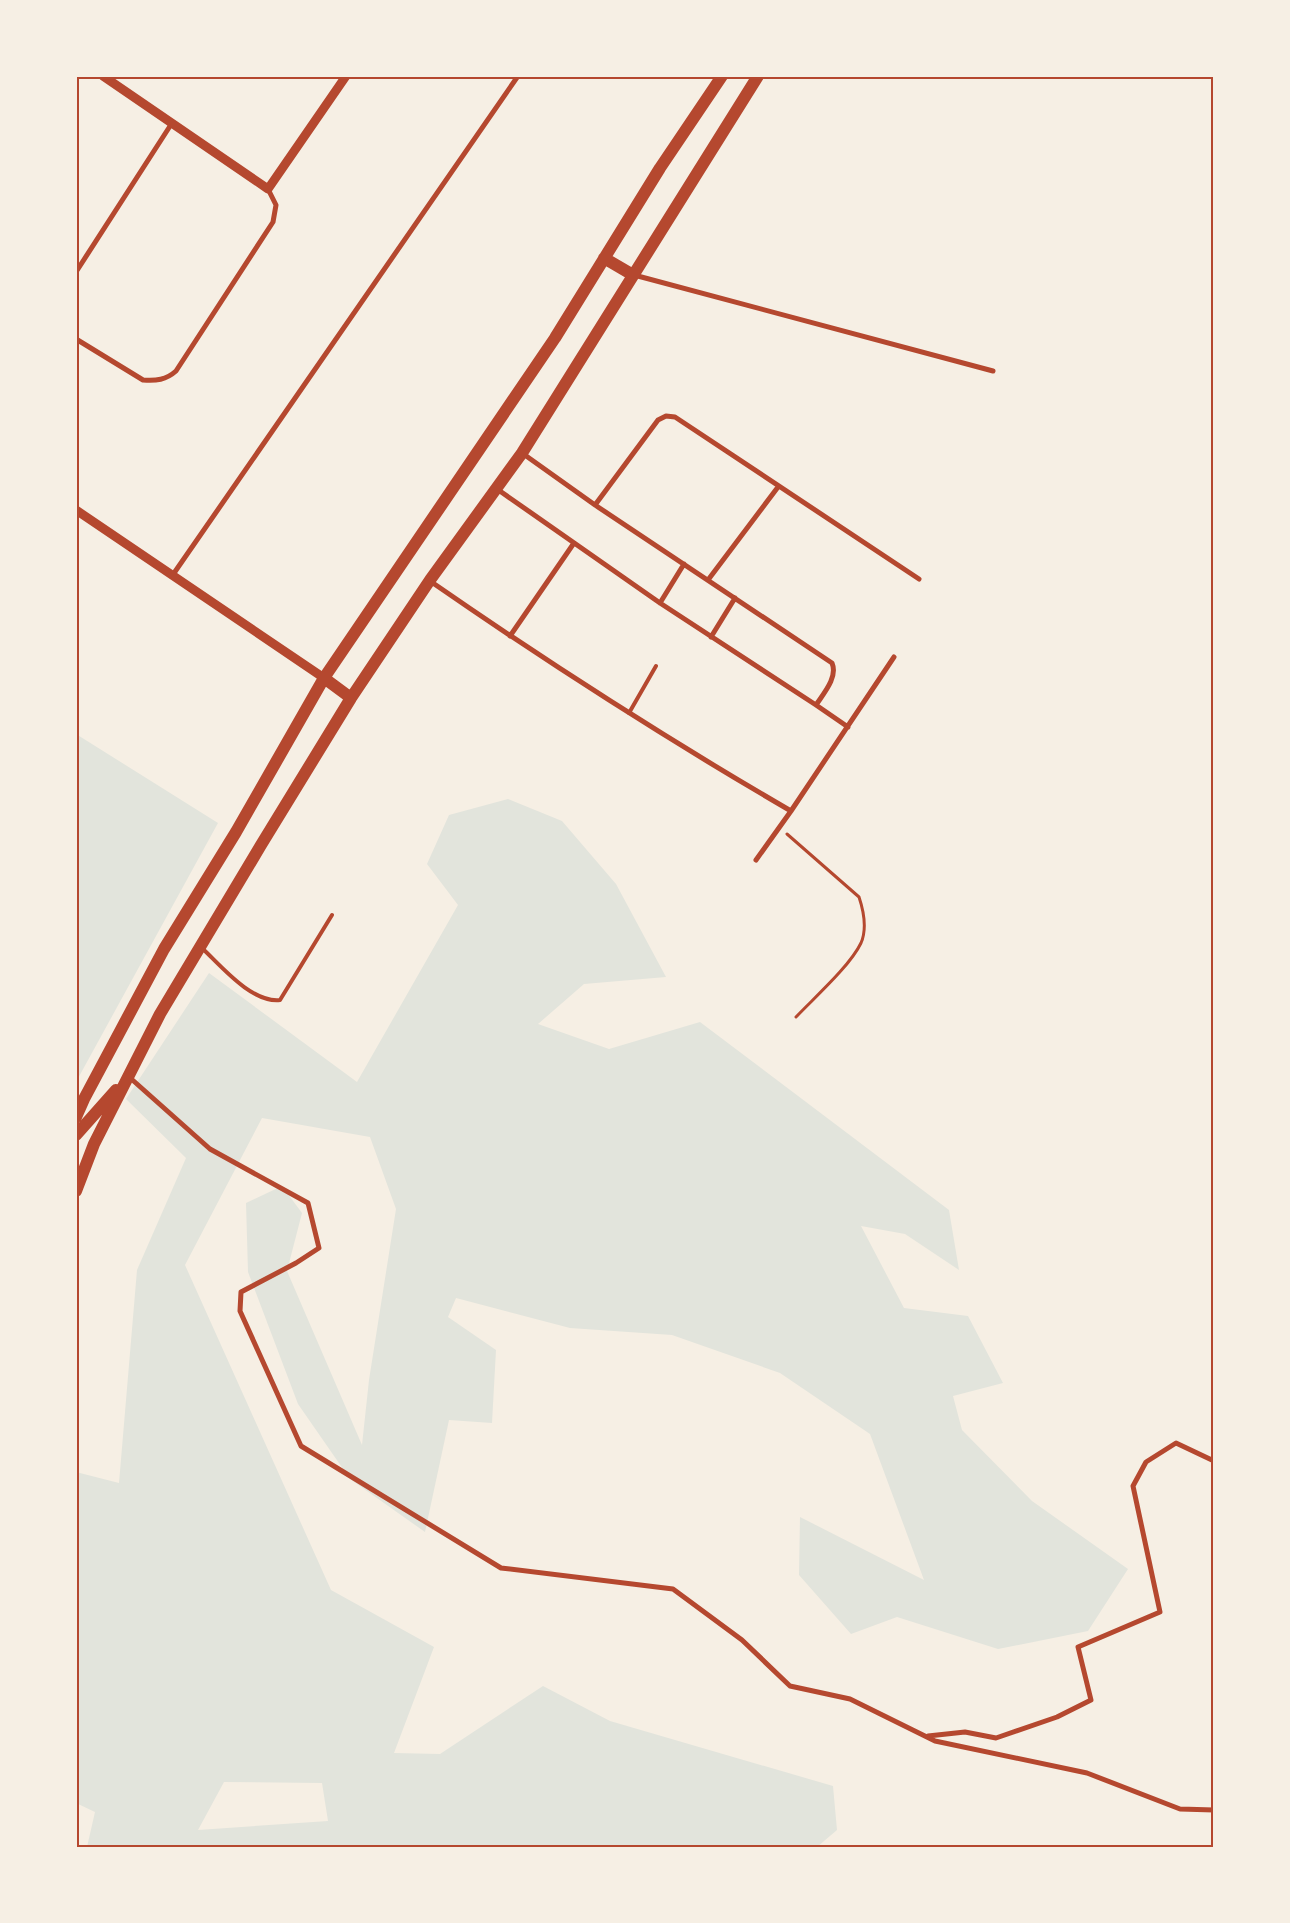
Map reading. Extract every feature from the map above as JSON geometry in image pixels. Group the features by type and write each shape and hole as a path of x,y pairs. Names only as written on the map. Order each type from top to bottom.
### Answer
{"highway":[{"path":"76,1117 164,949 236,832 324,678 555,338 660,168 722,76"},
{"path":"76,1191 94,1144 160,1014 261,845 351,698 430,580 522,453 758,76"},
{"path":"604,258 633,275"},
{"path":"324,678 351,698"},
{"path":"76,1094 105,1059"},
{"path":"76,1135 128,1076"}],"street":[{"path":"76,339 142,380 153,381 170,377 176,371 273,222 276,205 268,189 103,76"},
{"path":"268,189 346,76"},
{"path":"172,576 518,76"},
{"path":"76,272 172,124"},
{"path":"633,275 994,371"},
{"path":"595,505 658,420 666,416 676,418 919,579"},
{"path":"522,453 595,505 832,663 833,675 816,704"},
{"path":"708,580 778,487"},
{"path":"496,489 660,603 848,726"},
{"path":"76,510 324,678"},
{"path":"510,636 574,543"},
{"path":"660,603 684,564"},
{"path":"430,580 510,636 629,713 791,811"},
{"path":"711,637 734,598"},
{"path":"756,860 894,657"},
{"path":"128,1076 210,1149 308,1203 319,1248 296,1263 241,1292 240,1301 240,1311 301,1446 501,1568 673,1589 742,1640 790,1686 850,1699 935,1741 1087,1773 1180,1809 1214,1810"},
{"path":"926,1736 965,1732 996,1738 1057,1717 1091,1700 1078,1647 1160,1612 1133,1486 1146,1462 1176,1443 1214,1461"}],"lane":[{"path":"629,713 656,666"},
{"path":"201,948 246,989 271,1002 280,1000 332,915"}],"path":[{"path":"779,827 859,897 864,912 864,929 861,942 850,960 796,1017"}],"shaded area":[{"path":"76,734 218,823 76,1082"},
{"path":"508,799 562,821 616,884 666,977 584,984 538,1024 609,1049 700,1022 949,1210 959,1270 905,1234 861,1226 904,1308 968,1316 1003,1383 953,1396 962,1430 1032,1501 1128,1569 1088,1631 998,1649 897,1617 851,1634 799,1575 800,1517 924,1580 870,1434 780,1373 672,1335 570,1328 456,1298 448,1317 496,1350 492,1423 449,1420 425,1532 350,1479 298,1404 248,1272 246,1203 282,1186 302,1213 287,1271 362,1445 369,1380 396,1209 370,1137 262,1118 185,1265 331,1590 434,1647 394,1753 440,1754 543,1686 610,1721 833,1786 837,1830 817,1847 87,1847 95,1812 76,1803 76,1472 119,1483 137,1270 186,1158 126,1099 209,973 357,1082 458,905 427,864 449,815","holes":["224,1782 322,1783 328,1821 198,1830"]}]}
